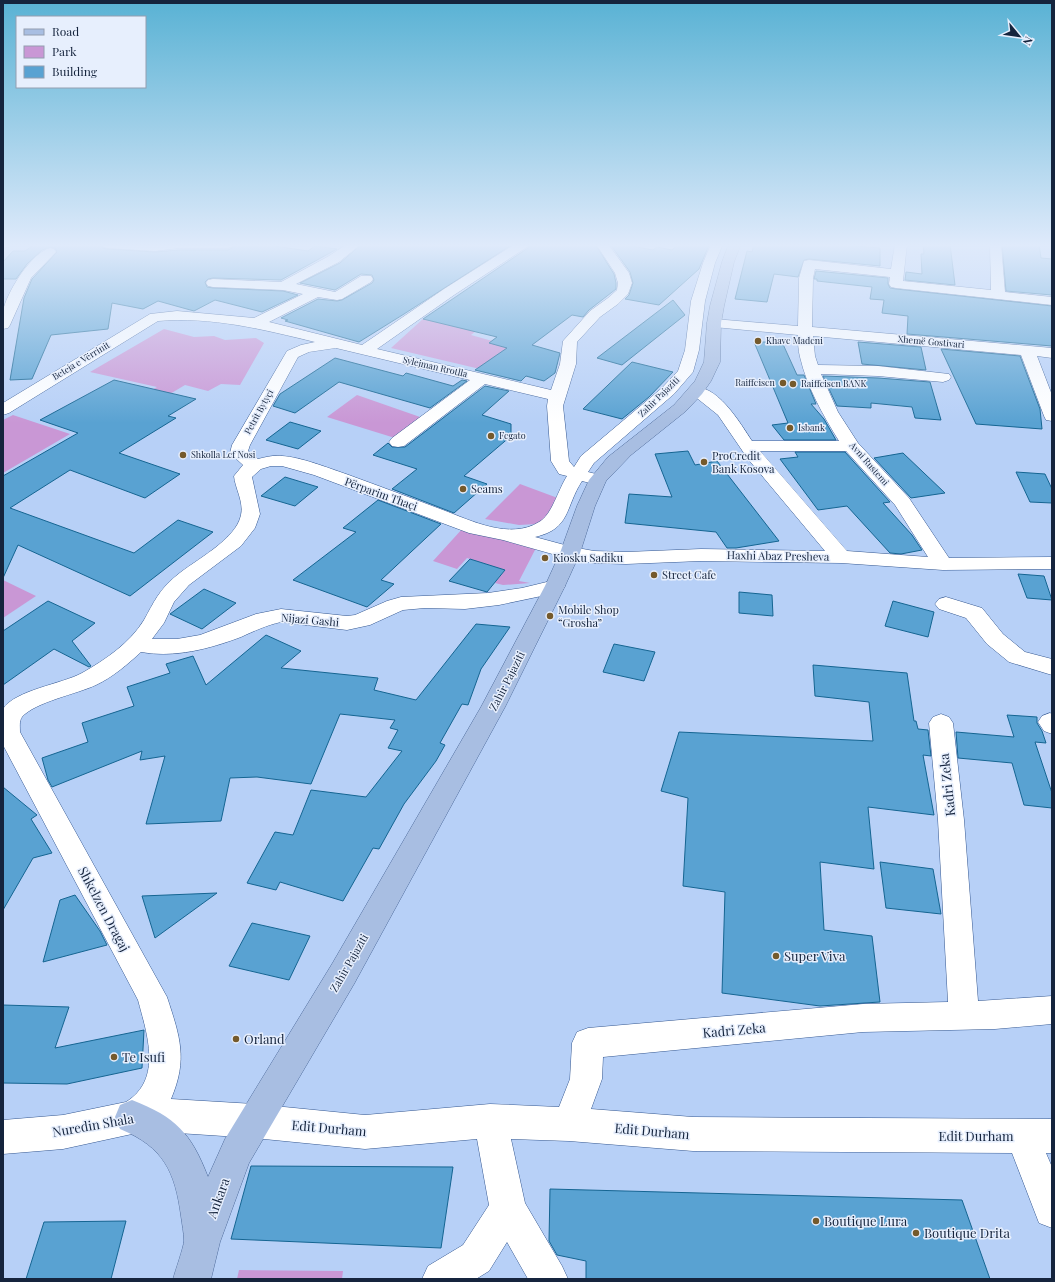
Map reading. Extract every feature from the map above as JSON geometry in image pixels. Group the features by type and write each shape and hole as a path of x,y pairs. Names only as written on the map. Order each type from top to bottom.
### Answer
{"main road":[{"name":"Zahir Pajaziti","path":"254,1121 311,1028 494,708 555,586 570,553 586,506 598,480 624,451 680,408 703,381 712,362 714,323 718,304"},
{"path":"132,1117 155,1128 174,1146 188,1170 197,1197 202,1242"},
{"name":"Ankara","path":"192,1279 202,1242 222,1186 234,1158 254,1121"}],"street":[{"path":"3,325 9,316 13,304"},
{"path":"256,323 292,304"},
{"path":"366,350 432,304"},
{"path":"598,480 565,470 560,462 556,406 557,396 568,364 570,341 595,314 609,304"},
{"name":"Zahir Pajaziti","path":"506,535 524,534 547,526 556,518 569,487 576,474 587,460 668,391 685,372 692,350 698,304"},
{"name":"Avni Rustemi","path":"806,304 805,332 807,356 830,412 851,446 902,502 944,564"},
{"name":"Beteja e Vërrinit","path":"3,410 43,384 155,318 177,315 256,323 313,337"},
{"name":"Xhemë Gostivari","path":"714,323 1052,353"},
{"path":"286,330 290,333 294,341 292,354"},
{"name":"Sylejman Rrotlla","path":"313,337 557,396"},
{"path":"292,354 306,348 338,344"},
{"path":"1027,350 1052,416"},
{"name":"Petrit Bytyçi","path":"255,465 239,453 241,445 292,354"},
{"path":"812,369 878,371 943,378"},
{"path":"398,442 483,378"},
{"path":"696,391 718,404 729,416 747,446 801,513 841,557"},
{"path":"747,446 851,446"},
{"name":"Përparim Thaçi","path":"255,465 277,461 300,466 395,498 476,529 506,535"},
{"path":"8,710 89,678 120,659 137,644 153,623 166,599 182,581 234,542 245,528 251,514 243,476 255,465"},
{"name":"Haxhi Abaz Presheva","path":"506,535 570,553 594,557 626,558 701,555 841,557 944,564 1052,563"},
{"name":"Nijazi Gashi","path":"137,644 148,647 169,648 196,644 272,617 295,616 320,621 346,623 365,620 400,604 433,601 464,602 508,597 538,592 555,586"},
{"path":"946,604 974,613 995,639 1017,657 1052,667"},
{"name":"Shkelzen Dragaj","path":"8,710 8,732 152,997 162,1032 167,1066 161,1087 149,1105 132,1117"},
{"name":"Kadri Zeka","path":"941,723 951,820 964,1015"},
{"name":"Kadri Zeka","path":"569,1124 586,1079 588,1043 863,1018 995,1015 1052,1010"},
{"name":"Nuredin Shala","path":"3,1137 63,1132 132,1117 178,1116 254,1121"},
{"name":"Edit Durham","path":"254,1121 364,1132 490,1121 569,1124 693,1134 1037,1136"},
{"path":"490,1121 508,1209 549,1279"},
{"path":"1037,1136 1052,1210"},
{"path":"441,1279 476,1258 508,1209"}],"green space":[{"path":"424,318 452,324 481,327 471,335 510,346 480,369 391,348"},
{"path":"164,329 194,337 214,336 225,340 256,338 264,343 240,385 221,384 208,391 185,385 148,407 130,402 157,387 90,372"},
{"path":"357,395 423,418 395,438 327,417"},
{"path":"13,415 70,434 3,473 3,420"},
{"path":"520,484 555,497 566,499 567,509 537,524 519,525 485,519"},
{"path":"463,528 536,548 519,581 530,583 503,585 495,583 505,570 467,558 457,569 433,561"},
{"path":"3,580 36,596 3,618"},
{"path":"239,1270 343,1271 342,1279 237,1279"}],"building":[{"path":"23,304 112,304 108,329 51,335 32,379 10,380"},
{"path":"116,304 153,304 143,309"},
{"path":"168,304 208,304 194,311"},
{"path":"230,304 279,304 262,312"},
{"path":"309,304 420,304 359,342 285,321 288,320 281,318"},
{"path":"445,304 597,304 583,317 572,315 532,345 560,353 555,373 544,381 526,376 521,381 475,370 507,348 489,343 497,337 423,319"},
{"path":"668,304 676,304 685,315 622,365 597,358"},
{"path":"883,304 1032,304 1052,306 1052,346 907,334 908,316 882,313"},
{"path":"754,342 782,342 797,375 804,375 816,404 811,404 824,419 836,440 784,440 772,425 788,423"},
{"path":"858,342 921,347 926,370 862,364"},
{"path":"941,349 1020,356 1040,409 1042,429 976,424"},
{"path":"335,358 403,376 406,373 453,386 462,380 467,381 430,408 339,382 295,413 273,406 280,394"},
{"path":"632,362 673,372 649,397 622,419 583,409"},
{"path":"823,376 930,382 941,420 915,418 912,407 871,403 871,408 837,406"},
{"path":"114,380 196,399 168,416 176,418 119,453 180,474 145,498 70,470 10,508 134,553 178,520 213,532 130,596 18,545 3,578 3,476 78,433 40,420"},
{"path":"485,386 509,391 482,415 511,424 511,436 464,476 487,484 454,513 392,489 417,469 373,455 388,443 392,447 405,447"},
{"path":"290,422 321,431 298,449 266,440"},
{"path":"688,451 695,465 717,461 779,541 736,548 727,548 716,532 625,523 629,494 672,497 655,454"},
{"path":"795,452 845,452 890,502 883,503 912,535 922,550 901,554 890,553 847,506 818,510 780,459 798,457"},
{"path":"903,453 945,493 911,498 874,458"},
{"path":"1016,472 1045,474 1052,489 1052,503 1030,502"},
{"path":"285,477 318,487 295,506 261,496"},
{"path":"378,500 441,524 381,580 394,584 367,607 293,580 356,532 343,528"},
{"path":"470,559 505,570 487,592 449,581"},
{"path":"1018,574 1044,576 1052,600 1027,598"},
{"path":"204,589 236,603 202,629 170,614"},
{"path":"739,592 772,595 773,616 739,613"},
{"path":"48,601 95,623 72,641 91,666 89,667 54,649 3,685 3,631"},
{"path":"893,601 934,612 928,637 885,626"},
{"path":"476,624 510,627 481,669 468,705 462,704 440,743 445,745 436,761 404,804 379,849 373,848 343,901 280,882 276,890 247,883 275,832 293,835 311,790 366,797 402,751 388,748 398,730 390,728 395,720 340,714 311,784 257,777 230,778 221,821 146,824 165,756 140,760 142,751 52,787 48,780 42,758 88,742 82,723 134,706 127,687 170,673 166,664 193,656 206,685 266,635 301,651 281,668 378,678 374,690 416,700"},
{"path":"614,644 655,652 644,681 603,672"},
{"path":"813,665 907,673 914,721 916,721 918,729 928,730 931,756 923,755 934,815 868,807 874,869 820,862 824,930 872,936 880,1002 820,1006 722,993 725,892 683,886 688,798 661,791 679,732 873,741 869,702 815,696"},
{"path":"1007,715 1037,717 1037,723 1042,731 1046,743 1035,742 1052,793 1052,808 1024,805 1012,763 958,758 956,732 1014,737"},
{"path":"3,787 37,815 31,819 52,853 33,858 3,910"},
{"path":"880,862 933,869 941,914 886,908"},
{"path":"217,893 155,938 142,896"},
{"path":"75,895 100,931 107,945 43,962 60,900"},
{"path":"252,923 310,936 289,980 229,966"},
{"path":"3,1005 69,1007 55,1048 144,1030 142,1068 67,1084 3,1083"},
{"path":"251,1166 453,1167 441,1248 231,1239"},
{"path":"550,1189 962,1200 990,1279 586,1279 586,1261 557,1255 549,1241"},
{"path":"126,1221 111,1279 26,1279 44,1222"}],"place":[{"name":"Khave Madeni","path":"758,341"},
{"name":"Raiffeisen","path":"783,383"},
{"name":"Raiffeisen BANK","path":"793,384"},
{"name":"Isbank","path":"790,428"},
{"name":"Fegato","path":"491,436"},
{"name":"Shkolla Lef Nosi","path":"183,455"},
{"name":"ProCredit Bank Kosova","path":"704,462"},
{"name":"Seams","path":"463,489"},
{"name":"Kiosku Sadiku","path":"545,558"},
{"name":"Street Cafe","path":"654,575"},
{"name":"Mobile Shop “Grosha”","path":"550,616"},
{"name":"Super Viva","path":"776,956"},
{"name":"Orland","path":"236,1039"},
{"name":"Te Isufi","path":"114,1057"},
{"name":"Boutique Lura","path":"816,1221"},
{"name":"Boutique Drita","path":"916,1233"}]}
